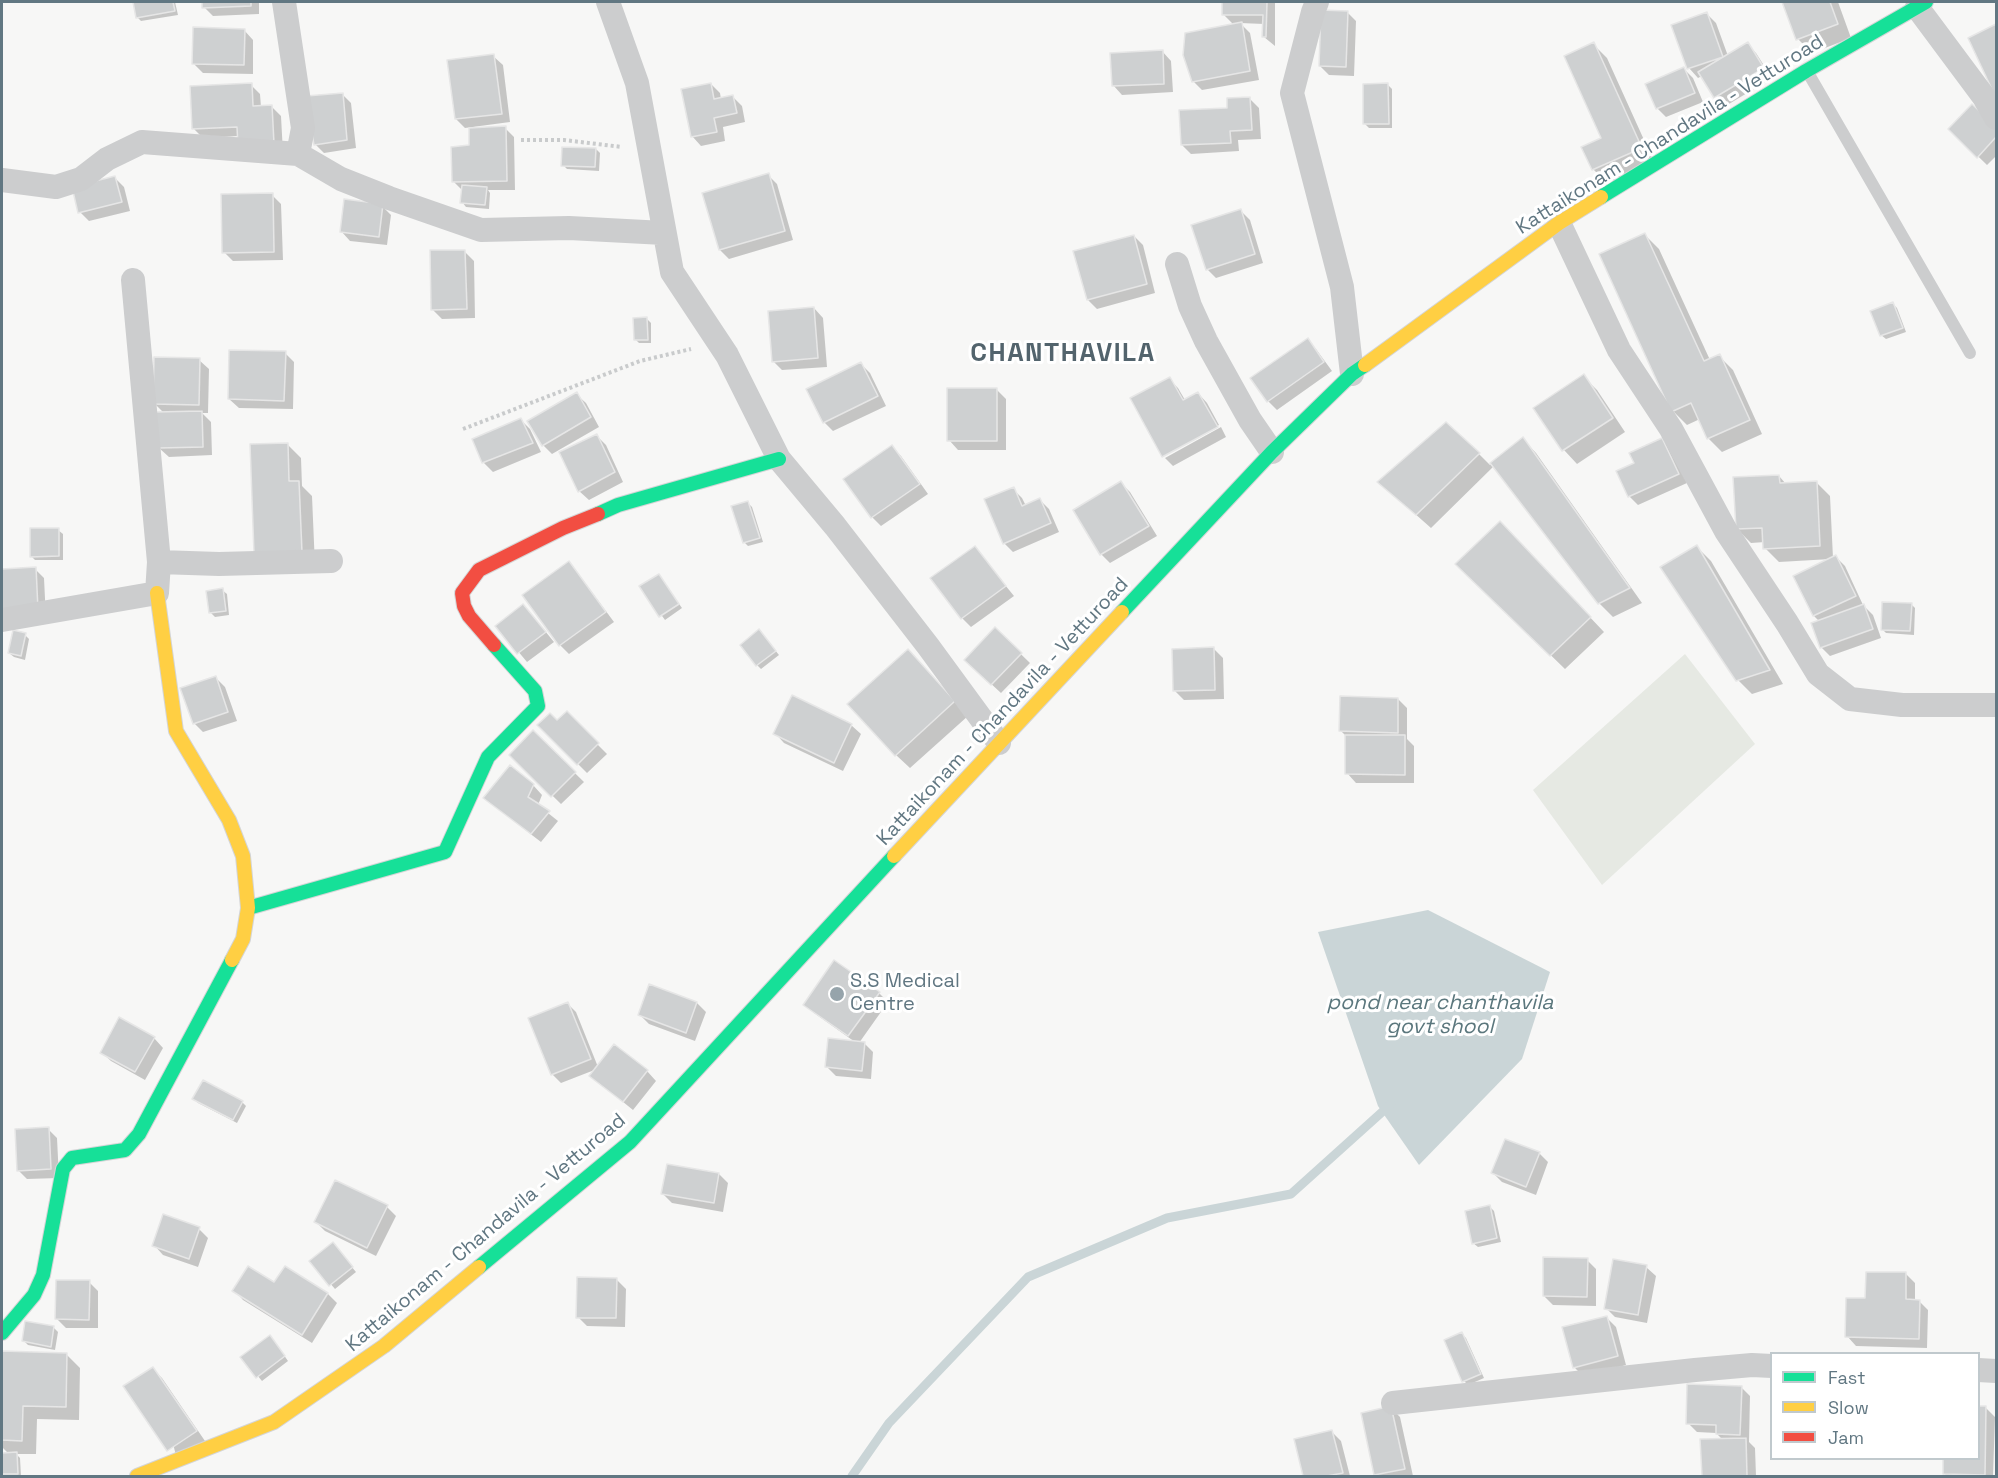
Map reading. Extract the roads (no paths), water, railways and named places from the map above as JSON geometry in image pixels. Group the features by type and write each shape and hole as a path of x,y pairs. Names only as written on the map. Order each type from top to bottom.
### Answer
{"main road":[{"name":"Kattaikonam - Chandavila - Vetturoad","path":"137,1476 274,1422 384,1346 630,1142 1272,452 1352,374 1559,223 1806,71 1888,12 1921,4"},
{"path":"248,908 445,852 488,757 538,706 535,691 469,616 464,606 462,592 479,570 563,528 618,505 779,459"},
{"path":"2,1333 34,1295 43,1275 63,1169 72,1158 125,1150 139,1134 243,939 248,908 243,856 230,820 176,731 157,592"}],"street":[{"path":"284,2 303,128 298,154"},
{"path":"608,2 637,82 672,272 727,355 779,459 914,627 999,743"},
{"path":"1317,2 1292,93 1342,286 1352,374"},
{"path":"1921,4 1996,118"},
{"path":"2,180 56,187 81,179 107,159 142,142 298,154 341,179 481,230 568,228 664,233"},
{"path":"1559,223 1619,350 1671,429 1726,531 1818,674 1850,699 1902,705 1996,705"},
{"path":"1177,264 1190,306 1206,341 1250,420 1272,452"},
{"path":"2,620 157,592 159,562 133,280"},
{"path":"159,562 219,564 331,561"},
{"path":"1393,1403 1695,1370 1752,1365 1770,1366"},
{"path":"1980,1371 1996,1371"}],"lane":[{"path":"1806,71 1970,353"}],"water":[{"name":"pond near chanthavila govt shool","path":"1428,910 1550,972 1522,1059 1419,1165 1378,1106 1318,932"}],"waterway":[{"path":"852,1476 889,1423 1028,1277 1167,1218 1291,1194 1391,1104"}],"place":[{"name":"S.S Medical Centre","path":"837,994"}],"district":[{"name":"CHANTHAVILA","path":"1063,354"}]}
